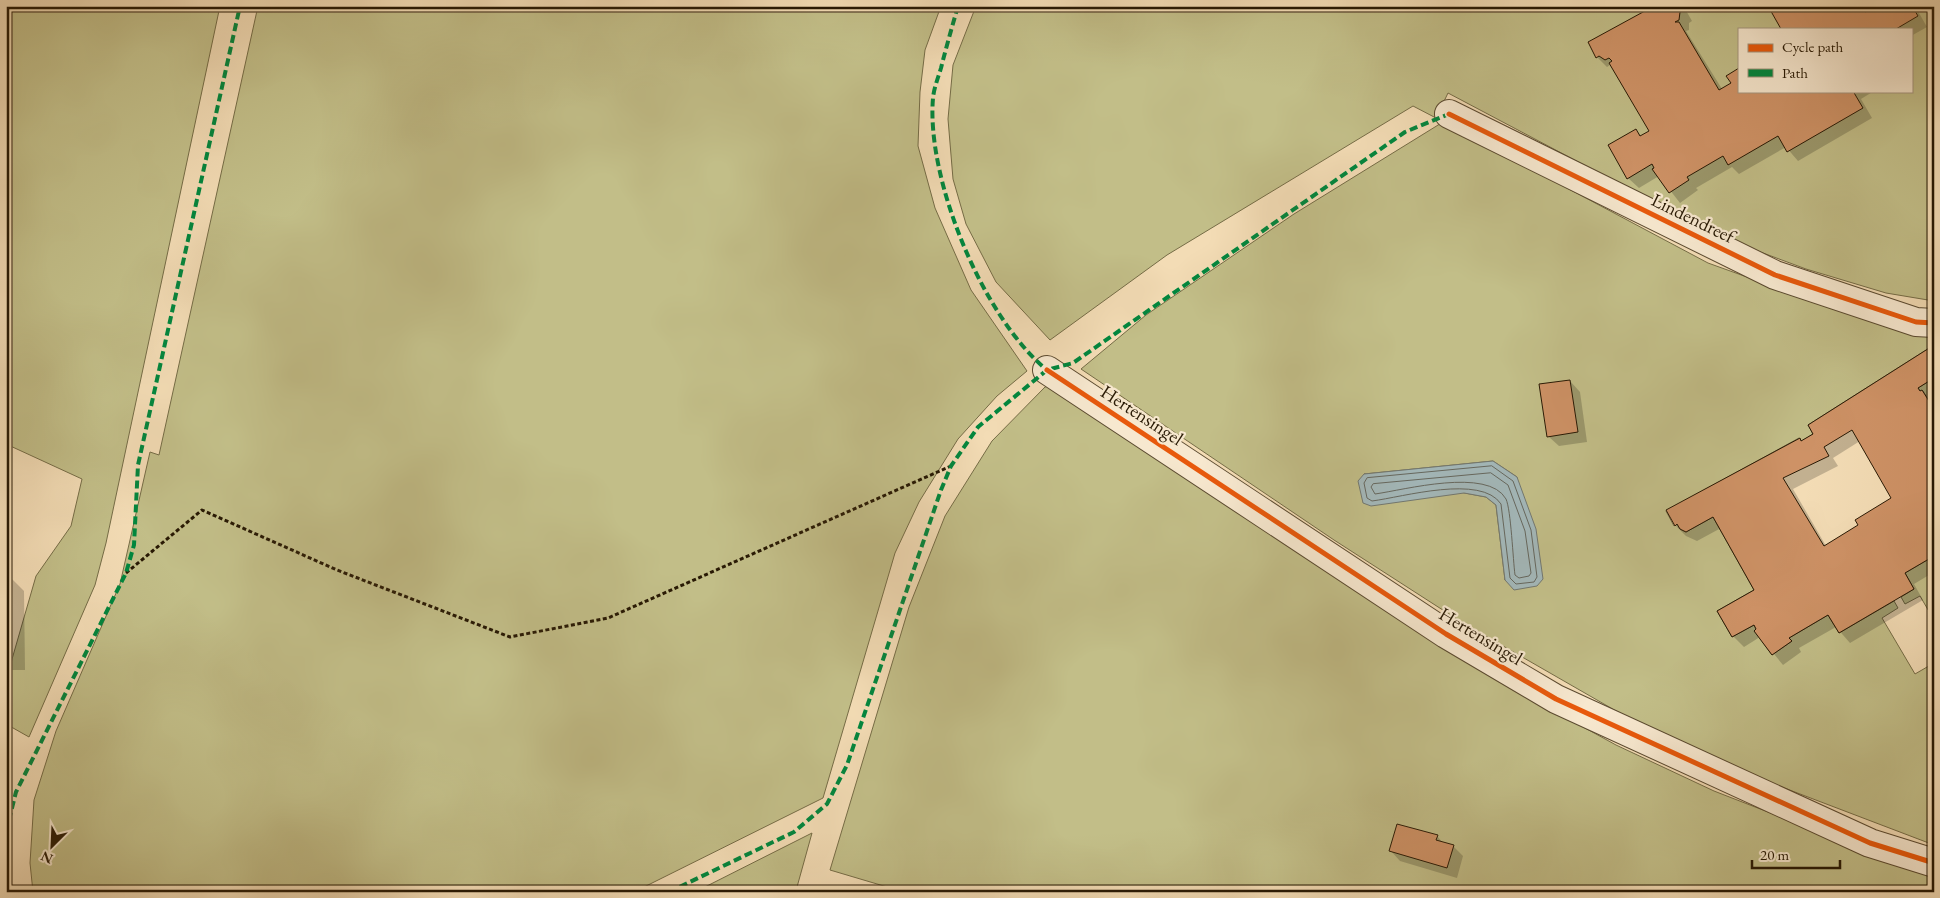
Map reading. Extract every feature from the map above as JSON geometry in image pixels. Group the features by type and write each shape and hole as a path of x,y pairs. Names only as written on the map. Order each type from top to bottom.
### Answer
{"street":[{"name":"Lindendreef","path":"1449,114 1775,275 1916,322 1934,323"},
{"name":"Hertensingel","path":"1047,370 1446,634 1556,699 1870,843 1934,863"}],"path":[{"path":"126,573 202,510 337,570 510,637 608,618 951,466"}],"shaded area":[{"path":"6,6 220,6 106,543 95,585 29,737 6,724 6,680 36,576 71,526 82,479 6,444"},
{"path":"258,6 941,6 925,50 920,92 918,146 935,208 971,290 1027,371 997,396 958,439 919,502 895,553 823,798 634,892 33,892 30,863 34,800 56,731 120,584 150,452 159,455"},
{"path":"976,6 1934,6 1934,301 1886,293 1806,269 1720,237 1448,93 1436,118 1413,106 1167,255 1050,340 996,282 966,224 953,179 948,119 953,65"},
{"path":"1443,122 1708,263 1797,295 1934,328 1934,345 1808,425 1813,434 1802,441 1799,438 1666,511 1674,526 1677,524 1680,529 1686,532 1713,517 1754,590 1717,611 1732,637 1754,625 1755,631 1772,655 1792,641 1789,638 1828,615 1839,633 1894,601 1898,608 1882,618 1915,674 1934,663 1934,845 1737,770 1644,727 1463,623 1334,540 1081,369 1146,315 1294,214","holes":["1493,461 1517,477 1505,580 1496,505 1486,497 1364,474"]},
{"path":"1934,378 1934,409 1923,391 1920,391 1918,388"},
{"path":"1058,383 1104,420 1175,471 1356,584 1505,684 1616,745 1714,791 1822,833 1934,873 1934,892 904,892 830,870 909,607 945,516 992,441 1045,387"},
{"path":"1934,556 1934,620 1920,596 1905,604 1901,597 1914,589 1905,573"},
{"path":"812,833 797,887 810,892 695,892"}],"water":[{"path":"1493,461 1517,477 1536,529 1543,579 1537,586 1514,590 1505,580 1496,505 1486,497 1464,493 1371,506 1363,503 1358,481 1364,474"}],"building":[{"path":"1654,6 1680,6 1682,11 1680,12 1679,20 1675,22 1679,22 1719,90 1731,83 1726,76 1738,69 1738,92 1854,92 1863,108 1787,152 1778,136 1728,165 1723,156 1687,177 1689,180 1669,193 1652,169 1654,168 1652,164 1627,179 1608,145 1636,129 1640,136 1649,131 1609,63 1612,61 1609,58 1605,60 1599,56 1596,58 1588,42"},
{"path":"1768,6 1862,6 1865,12 1875,6 1912,6 1918,16 1898,28 1780,28"},
{"path":"1934,345 1934,378 1918,388 1920,391 1922,390 1934,409 1934,556 1905,573 1914,589 1839,633 1828,615 1789,638 1792,641 1772,655 1754,631 1756,629 1754,625 1732,637 1717,611 1754,590 1713,517 1686,532 1680,529 1677,524 1675,526 1666,510 1800,438 1801,441 1813,434 1808,425","holes":["1852,430 1891,498 1855,520 1858,525 1824,546 1783,478 1829,456 1824,447"]},
{"path":"1570,380 1578,432 1547,437 1539,384"},
{"path":"6,574 10,574 10,656 6,656"},
{"path":"1397,824 1438,835 1436,840 1454,845 1447,868 1389,851"}],"marked path":[{"path":"6,832 16,792 126,573 134,545 138,465 240,6"},
{"path":"958,6 933,98 933,131 939,167 949,206 963,245 981,282 1001,317 1023,347 1047,370"},
{"path":"669,892 794,832 827,804 847,765 941,490 951,466 978,427 1047,370 1073,363 1405,132 1449,114"}],"cycle path":[{"path":"1449,114 1775,275 1916,322 1934,323"},
{"path":"1047,370 1446,634 1556,699 1870,843 1934,863"}]}
